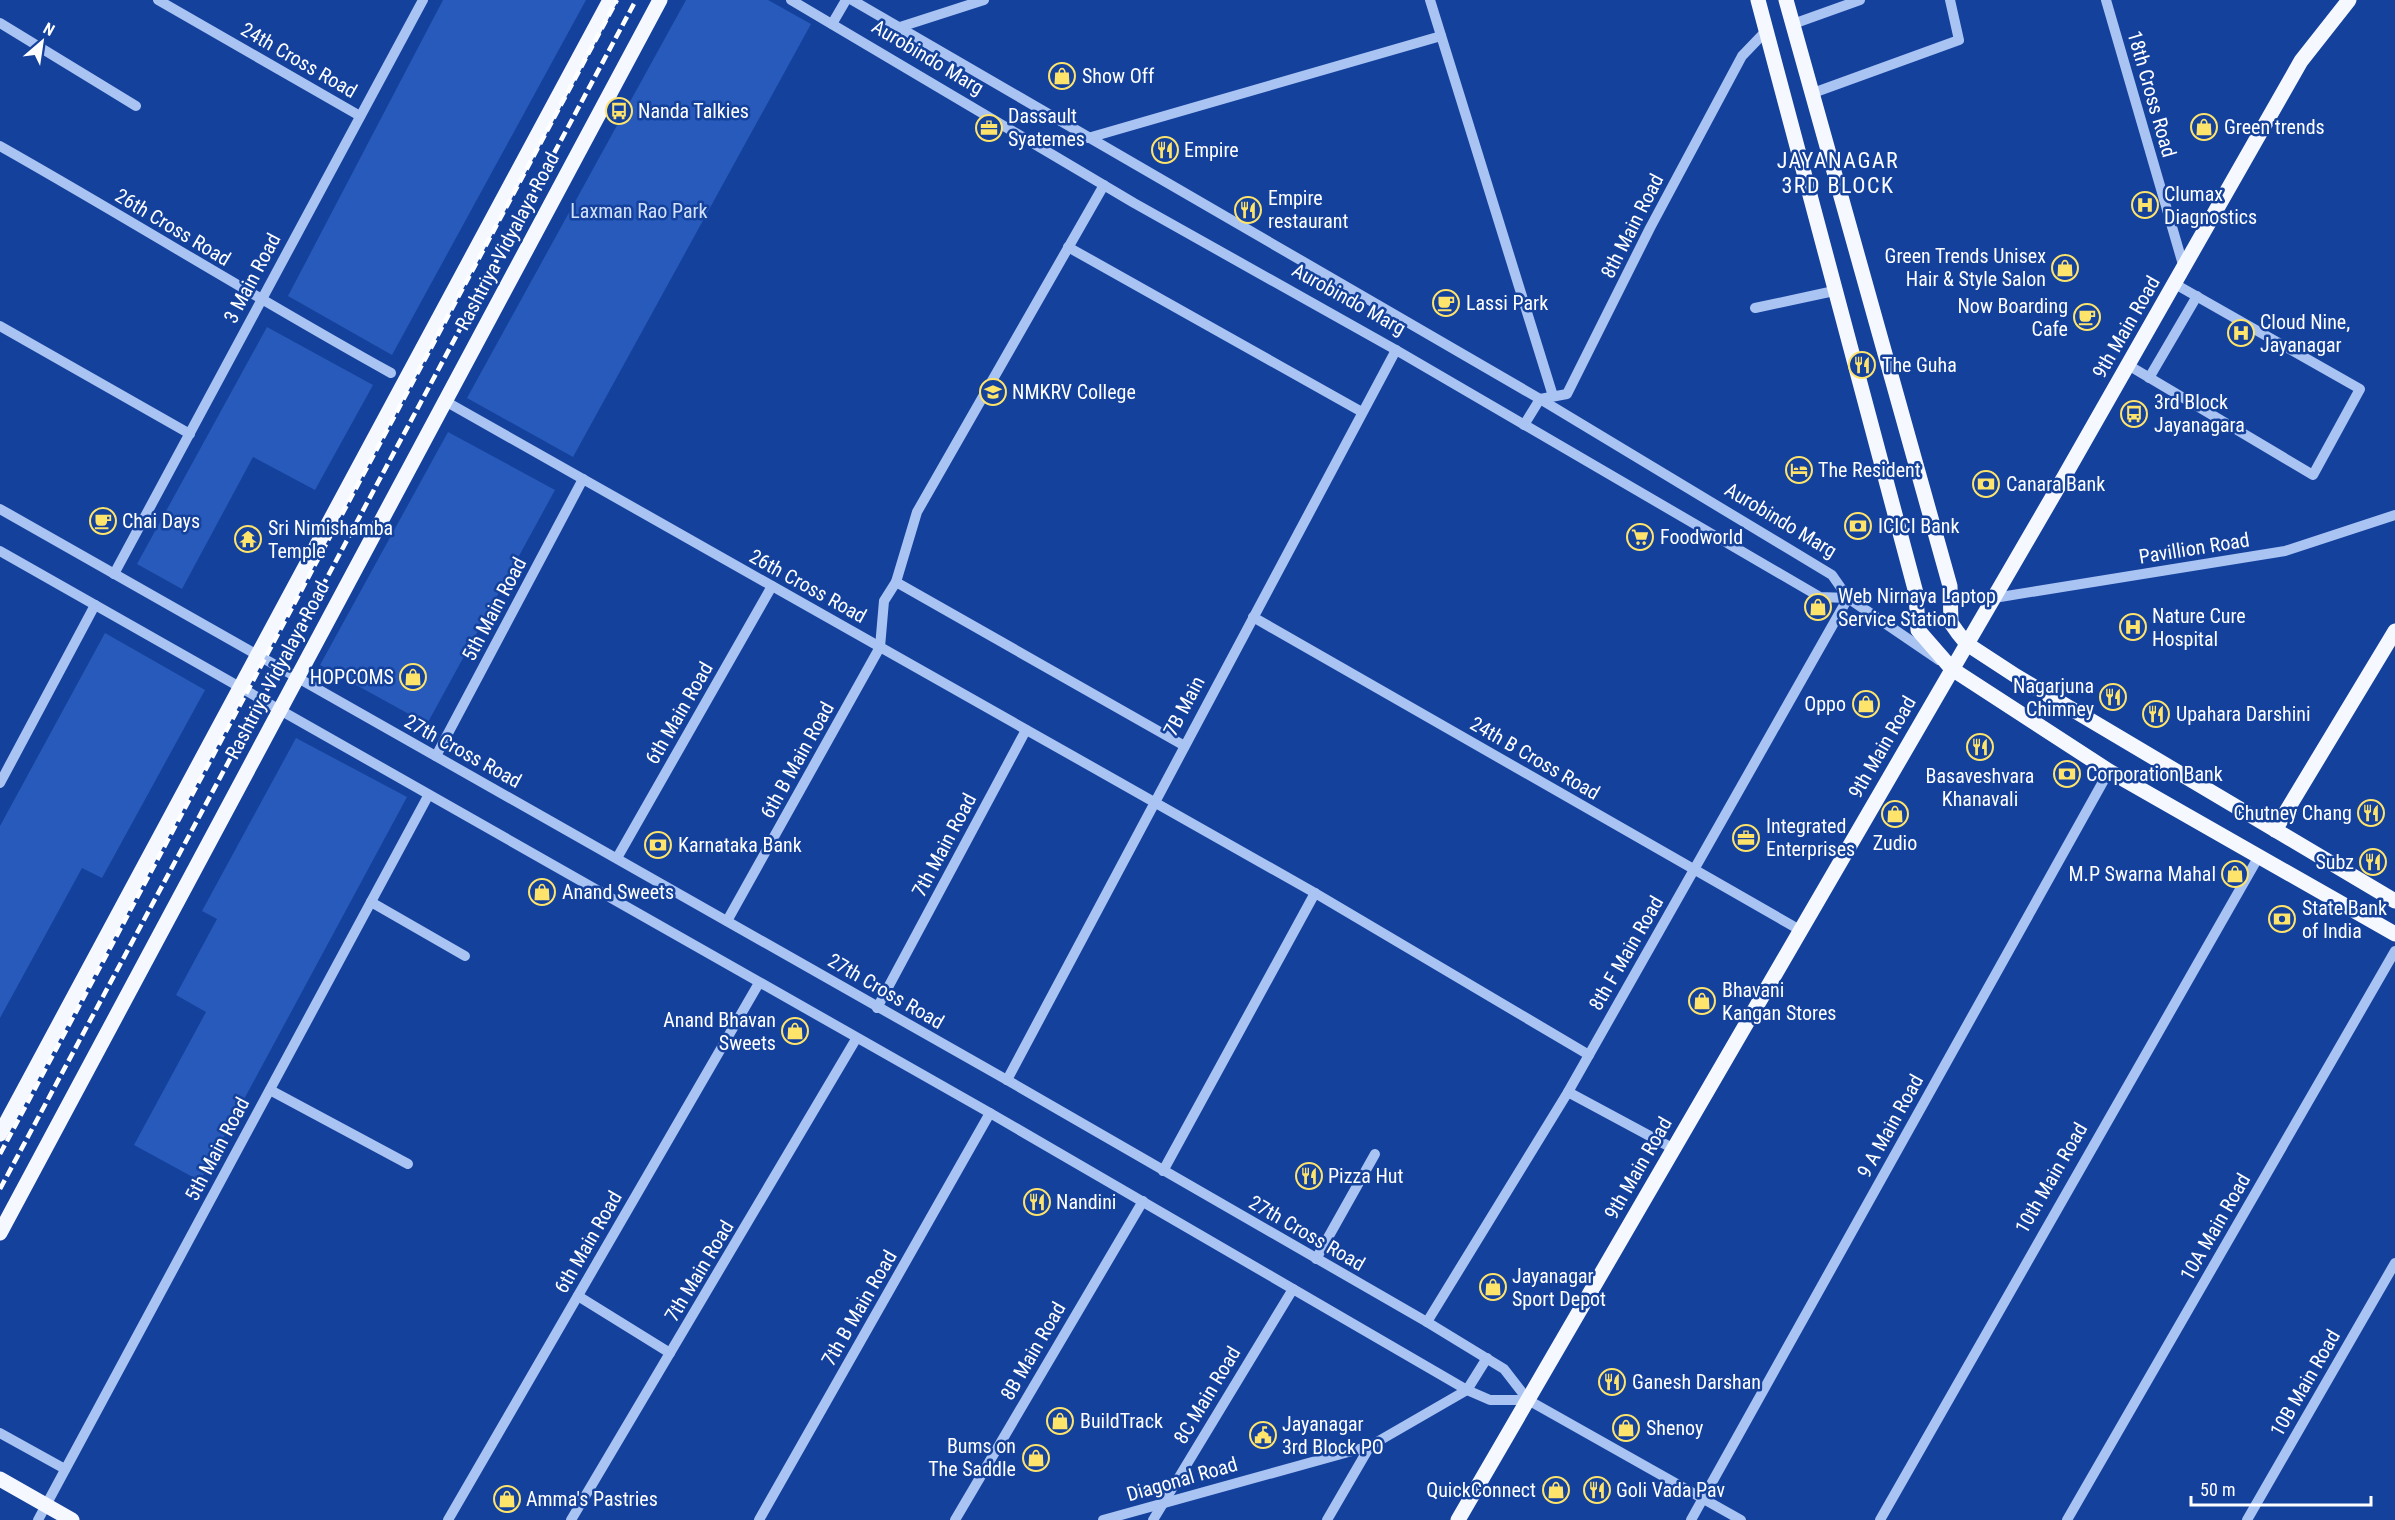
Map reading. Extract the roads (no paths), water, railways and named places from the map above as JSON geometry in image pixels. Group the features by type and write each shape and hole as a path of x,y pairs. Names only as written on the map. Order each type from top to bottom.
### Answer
{"main road":[{"name":"Rashtriya Vidyalaya Road","path":"0,1134 610,0"},
{"name":"Rashtriya Vidyalaya Road","path":"0,1233 660,0"},
{"path":"1758,0 1916,593 1918,630 1952,669 2109,771 2395,934"},
{"path":"1786,0 1950,586 1951,623 1967,644 2395,900"},
{"name":"9th Main Road","path":"1461,1519 2175,284 2301,61 2349,0"},
{"path":"2275,830 2395,631"},
{"path":"0,1479 72,1520"}],"street":[{"name":"24th Cross Road","path":"158,0 360,116"},
{"name":"3 Main Road","path":"114,574 423,0"},
{"name":"Aurobindo Marg","path":"791,0 1104,185 1396,350 1820,597 1848,598"},
{"path":"832,24 846,0"},
{"name":"Aurobindo Marg","path":"852,0 1540,399 1832,575 1848,598"},
{"path":"897,28 984,0"},
{"path":"1430,0 1553,396"},
{"path":"1794,24 1860,0"},
{"path":"1813,93 1959,40 1950,0"},
{"name":"18th Cross Road","path":"2106,0 2184,268"},
{"path":"0,23 136,106"},
{"name":"8th Main Road","path":"1540,399 1567,394 1650,228 1742,56 1766,31"},
{"path":"1088,138 1441,36"},
{"name":"26th Cross Road","path":"0,147 98,202 260,301 391,374"},
{"path":"880,647 884,601 896,582 917,512 1104,185"},
{"path":"1068,248 1362,412"},
{"path":"2128,365 2313,476 2360,388 2175,284"},
{"path":"1755,308 1834,291"},
{"path":"2149,378 2197,296"},
{"path":"0,326 190,434"},
{"name":"7B Main","path":"1007,1080 1183,745 1396,350"},
{"path":"1524,424 1540,399"},
{"name":"26th Cross Road","path":"445,401 1315,893 1589,1054"},
{"name":"5th Main Road","path":"436,756 583,479"},
{"name":"27th Cross Road","path":"0,509 1007,1080 1427,1322 1504,1369 1528,1400 1741,1520"},
{"name":"Pavillion Road","path":"1994,598 2285,551 2395,514"},
{"path":"0,550 428,796 990,1113 1467,1390 1490,1400 1528,1400"},
{"path":"896,582 1183,745"},
{"name":"6th Main Road","path":"617,858 772,586"},
{"path":"1848,598 1952,669"},
{"name":"8th F Main Road","path":"1427,1322 1568,1092 1848,598"},
{"path":"0,783 95,605"},
{"name":"24th B Cross Road","path":"1253,617 1800,930"},
{"name":"6th B Main Road","path":"727,921 880,647"},
{"name":"7th Main Road","path":"878,1008 1026,730"},
{"name":"9 A Main Road","path":"1691,1520 2109,771"},
{"name":"5th Main Road","path":"38,1520 428,796"},
{"name":"10th Main Road","path":"1880,1520 2259,856"},
{"path":"1163,1171 1315,893"},
{"path":"371,902 465,956"},
{"name":"10A Main Road","path":"2067,1520 2395,951"},
{"name":"6th Main Road","path":"448,1520 759,983"},
{"name":"7th Main Road","path":"571,1520 856,1039"},
{"path":"270,1090 408,1164"},
{"path":"1568,1092 1674,1149"},
{"name":"7th B Main Road","path":"759,1520 990,1113"},
{"path":"1316,1260 1375,1154"},
{"name":"8B Main Road","path":"955,1520 1143,1201"},
{"name":"10B Main Road","path":"2247,1520 2395,1263"},
{"name":"8C Main Road","path":"1153,1520 1293,1289"},
{"path":"578,1296 670,1353"},
{"name":"Diagonal Road","path":"1103,1520 1164,1501 1370,1446 1467,1390 1486,1358"},
{"path":"0,1433 65,1469"},
{"path":"1327,1520 1370,1446"}],"railway":[{"path":"0,1154 617,0"},
{"path":"0,1189 636,0"}],"place":[{"name":"Show Off","path":"1062,76"},
{"name":"Nanda Talkies","path":"619,111"},
{"name":"Green trends","path":"2204,127"},
{"name":"Dassault Syatemes","path":"989,128"},
{"name":"Empire","path":"1165,150"},
{"name":"Clumax Diagnostics","path":"2145,205"},
{"name":"Empire restaurant","path":"1248,210"},
{"name":"Green Trends Unisex Hair & Style Salon","path":"2065,268"},
{"name":"Lassi Park","path":"1446,303"},
{"name":"Now Boarding Cafe","path":"2087,317"},
{"name":"Cloud Nine, Jayanagar","path":"2241,333"},
{"name":"The Guha","path":"1862,365"},
{"name":"NMKRV College","path":"993,392"},
{"name":"3rd Block Jayanagara","path":"2134,414"},
{"name":"The Resident","path":"1799,470"},
{"name":"Canara Bank","path":"1986,484"},
{"name":"Chai Days","path":"103,521"},
{"name":"ICICI Bank","path":"1858,526"},
{"name":"Foodworld","path":"1640,537"},
{"name":"Sri Nimishamba Temple","path":"248,539"},
{"name":"Web Nirnaya Laptop Service Station","path":"1818,607"},
{"name":"Nature Cure Hospital","path":"2133,627"},
{"name":"HOPCOMS","path":"413,677"},
{"name":"Nagarjuna Chimney","path":"2113,697"},
{"name":"Oppo","path":"1866,704"},
{"name":"Upahara Darshini","path":"2156,714"},
{"name":"Basaveshvara Khanavali","path":"1980,747"},
{"name":"Corporation Bank","path":"2067,774"},
{"name":"Chutney Chang","path":"2371,813"},
{"name":"Zudio","path":"1895,814"},
{"name":"Integrated Enterprises","path":"1746,838"},
{"name":"Karnataka Bank","path":"658,845"},
{"name":"Subz","path":"2373,862"},
{"name":"M.P Swarna Mahal","path":"2235,874"},
{"name":"Anand Sweets","path":"542,892"},
{"name":"State Bank of India","path":"2282,919"},
{"name":"Bhavani Kangan Stores","path":"1702,1001"},
{"name":"Anand Bhavan Sweets","path":"795,1031"},
{"name":"Pizza Hut","path":"1309,1176"},
{"name":"Nandini","path":"1037,1202"},
{"name":"Jayanagar Sport Depot","path":"1493,1287"},
{"name":"Ganesh Darshan","path":"1612,1382"},
{"name":"BuildTrack","path":"1060,1421"},
{"name":"Shenoy","path":"1626,1428"},
{"name":"Jayanagar 3rd Block PO","path":"1263,1435"},
{"name":"Bums on The Saddle","path":"1036,1458"},
{"name":"QuickConnect","path":"1556,1490"},
{"name":"Goli Vada Pav","path":"1597,1490"},
{"name":"Amma's Pastries","path":"507,1499"}],"district":[{"name":"JAYANAGAR 3RD BLOCK","path":"1838,172"}],"park label":[{"name":"Laxman Rao Park","path":"639,211"}]}
